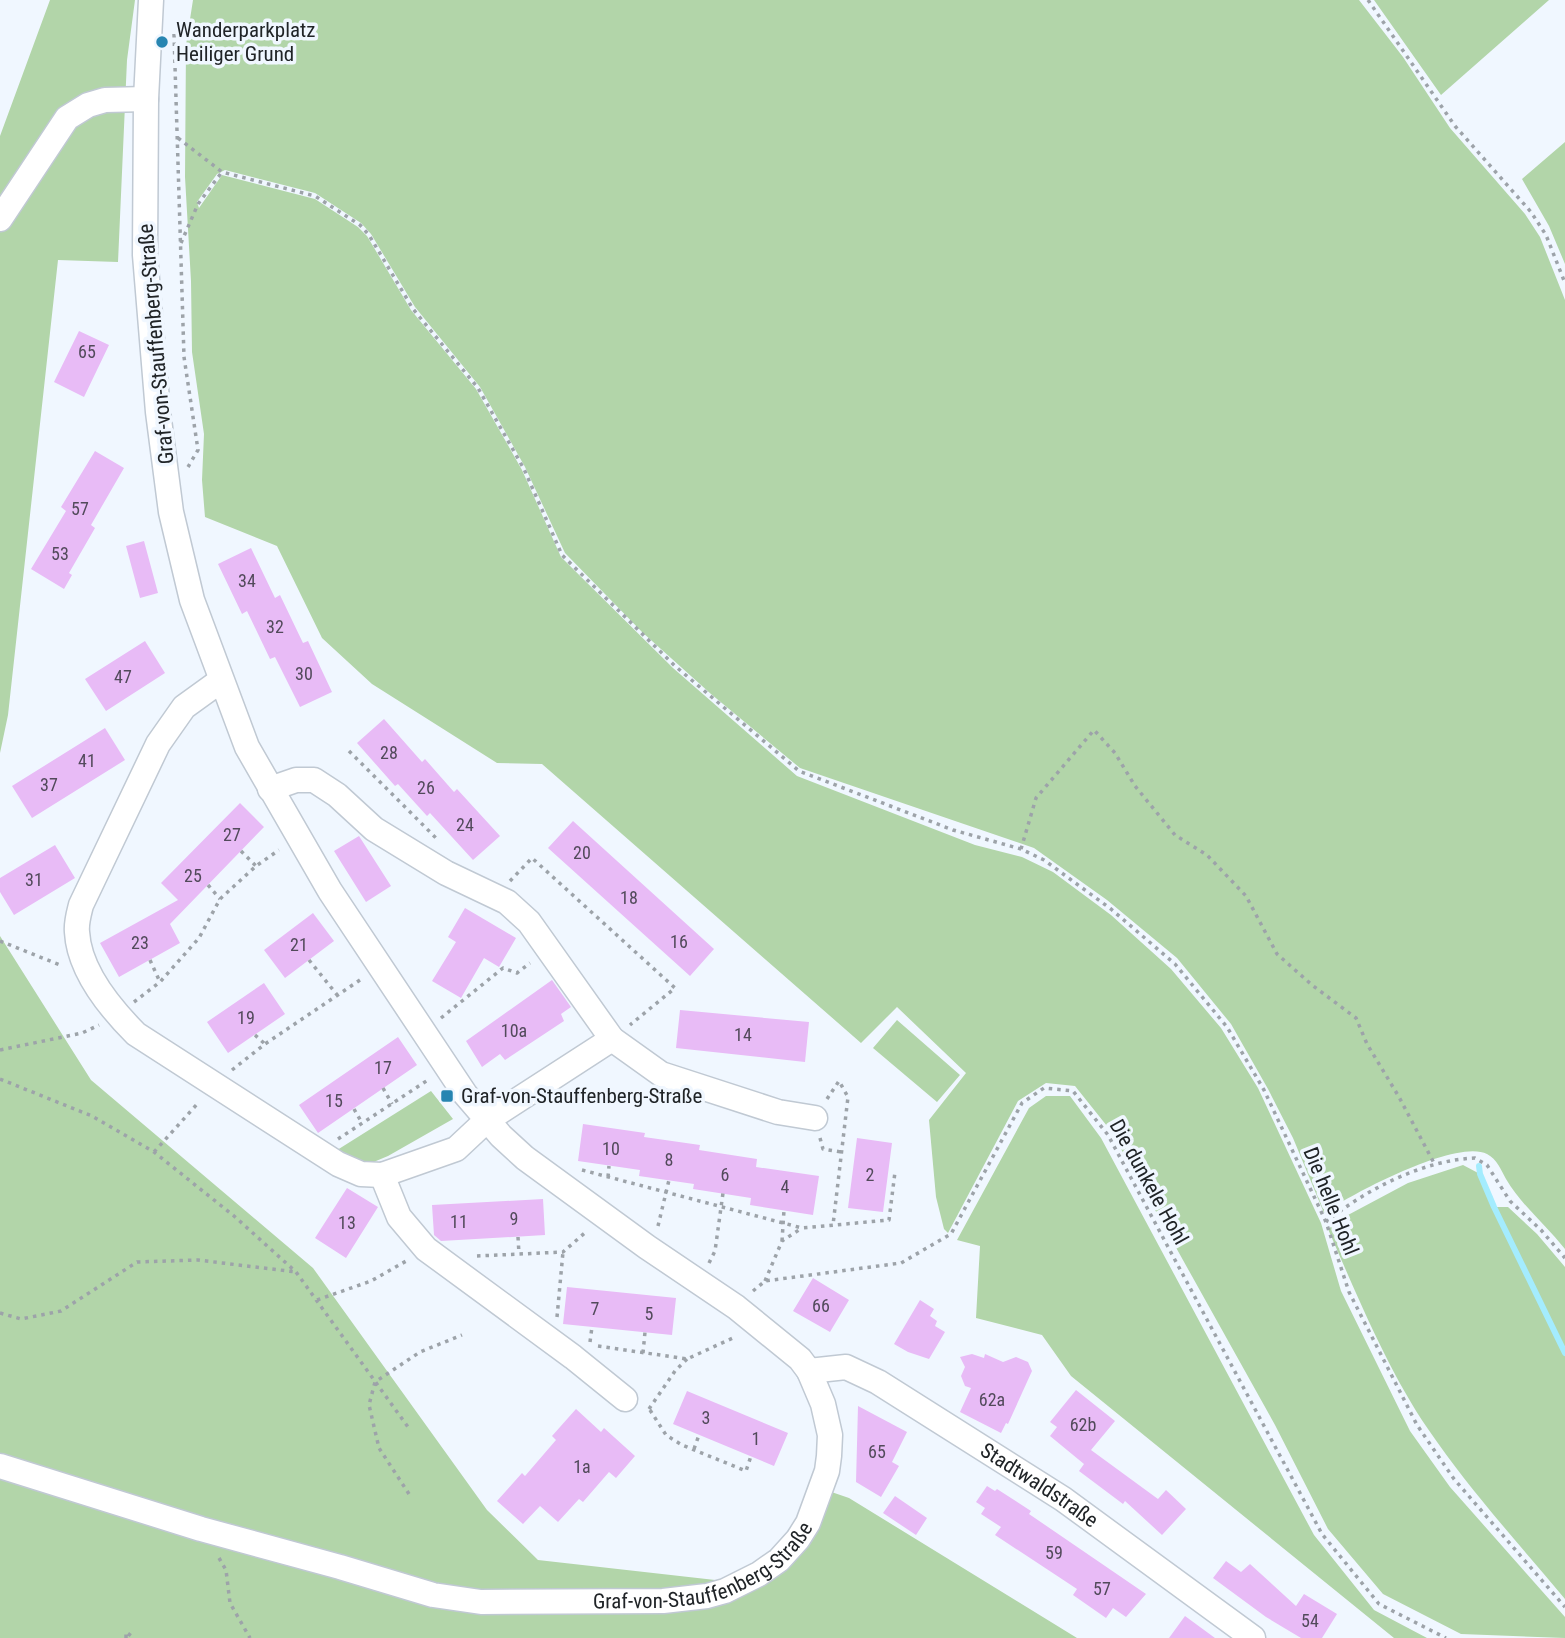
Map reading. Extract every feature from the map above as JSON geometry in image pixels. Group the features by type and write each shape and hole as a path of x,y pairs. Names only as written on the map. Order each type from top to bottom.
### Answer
{"street":[{"name":"Graf-von-Stauffenberg-Straße","path":"0,1466 201,1530 451,1598 481,1602 663,1601 707,1596 743,1583 779,1560 798,1539 807,1523 827,1471 830,1444 823,1404 809,1371 786,1346 736,1307 647,1247 525,1158 487,1120 447,1068 330,891 247,747 220,681 192,600 169,499 158,412 145,255 146,99 151,0"},
{"path":"0,219 66,118 88,105 104,100 146,99"},
{"path":"220,681 184,707 158,744 81,905 77,933 91,977 117,1016 136,1034 338,1164 361,1174 382,1175 456,1149 487,1120 621,1032"},
{"path":"270,789 296,780 314,780 337,795 374,829 446,873 507,902 529,922 548,949 661,1074 778,1112 815,1118"},
{"path":"382,1175 399,1217 426,1250 555,1343 625,1399"},
{"name":"Stadtwaldstraße","path":"809,1371 846,1367 878,1382 1063,1499 1253,1638"}],"path":[{"path":"1368,0 1455,126 1531,212 1546,235 1565,283"},
{"path":"169,499 198,450 184,357 176,166 178,138 174,29"},
{"path":"178,138 222,172 198,204 180,244"},
{"name":"Die helle Hohl","path":"222,172 314,196 360,225 369,235 413,309 478,388 524,468 562,555 675,666 799,771 977,838 1021,849 1060,870 1175,964 1227,1027 1264,1090 1326,1222 1349,1292 1417,1425 1454,1479 1565,1606"},
{"path":"1021,849 1036,798 1094,730 1115,753 1135,786 1175,835 1207,855 1246,896 1277,954 1356,1018 1367,1044 1435,1165"},
{"path":"349,751 442,844"},
{"path":"0,1050 82,1034 117,1016 160,982 199,938 220,900 256,866 281,848"},
{"path":"241,851 256,866"},
{"path":"506,886 531,858 675,988 621,1032"},
{"path":"208,885 220,900"},
{"path":"0,941 91,977"},
{"path":"424,1032 503,968 517,973 548,949"},
{"path":"150,960 160,982"},
{"path":"309,960 338,996"},
{"path":"154,1152 213,1086 265,1044 361,979"},
{"path":"255,1035 265,1044"},
{"path":"319,1152 447,1068"},
{"path":"0,1079 92,1116 154,1152 234,1216 296,1272 408,1427"},
{"path":"832,1225 848,1097 839,1081 815,1118 823,1149 841,1152"},
{"path":"383,1088 392,1104"},
{"name":"Die dunkele Hohl","path":"765,1281 901,1263 951,1234 1022,1103 1044,1088 1073,1091 1108,1135 1322,1534 1379,1604 1446,1638"},
{"path":"354,1108 362,1123"},
{"path":"1326,1222 1347,1205 1376,1188 1435,1165 1475,1158 1487,1165 1510,1201 1541,1230 1565,1258"},
{"path":"608,1177 609,1166"},
{"path":"563,1186 579,1169 802,1228 889,1220 895,1172"},
{"path":"647,1247 655,1236 669,1180"},
{"path":"699,1281 715,1251 723,1194"},
{"path":"736,1307 765,1281 782,1241 784,1210"},
{"path":"474,1256 563,1252 604,1216"},
{"path":"782,1241 802,1228"},
{"path":"518,1237 519,1254"},
{"path":"317,1300 371,1280 426,1250"},
{"path":"563,1252 555,1343 572,1342 687,1359"},
{"path":"0,1313 21,1319 61,1311 137,1262 198,1260 296,1272"},
{"path":"650,1410 675,1371 687,1359 759,1325"},
{"path":"589,1345 592,1327"},
{"path":"643,1353 645,1332"},
{"path":"409,1494 379,1448 369,1405 375,1382 421,1352 462,1335"},
{"path":"625,1399 650,1410 666,1435 694,1450 746,1471 751,1456"},
{"path":"694,1450 699,1435"},
{"path":"201,1530 226,1570 230,1603 250,1638"},
{"path":"126,1638 126,1632 134,1638"}],"green space":[{"path":"50,0 135,0 127,60 118,262 58,260 8,715 0,753 0,136"},
{"path":"193,0 1359,0 1403,57 1450,128 1525,214 1540,237 1565,300 1565,1249 1519,1198 1493,1159 1487,1154 1472,1151 1453,1154 1404,1170 1324,1213 1293,1138 1231,1024 1177,958 1107,900 1034,848 800,768 642,632 565,553 525,467 480,387 415,307 371,234 361,223 315,193 225,170 217,174 197,202 199,208 222,175 315,199 358,227 367,236 411,310 476,389 522,470 561,557 673,668 797,776 975,845 1022,857 1053,872 1111,915 1171,969 1221,1028 1258,1088 1321,1223 1341,1291 1410,1431 1450,1487 1565,1617 1565,1638 1461,1634 1383,1594 1328,1529 1275,1425 1111,1131 1075,1086 1046,1083 1018,1101 948,1233 944,1229 936,1197 929,1120 966,1073 897,1007 861,1043 542,764 497,763 372,684 322,638 277,546 205,517 202,480 204,434 192,352 185,177 186,45"},
{"path":"1374,0 1549,0 1441,95"},
{"path":"1565,142 1565,264 1549,226 1522,179"},
{"path":"0,936 91,1080 313,1268 487,1510 538,1560 724,1581 771,1552 797,1519 811,1485 849,1498 1077,1638 0,1638"},
{"path":"897,1020 960,1075 937,1102 873,1048"},
{"path":"431,1091 453,1119 388,1156 364,1166 334,1152"},
{"path":"1046,1096 1070,1096 1101,1138 1314,1535 1374,1610 1427,1638 1394,1638 1071,1376 1042,1335 976,1318 980,1246 957,1240 1029,1108"},
{"path":"1463,1165 1480,1174 1494,1207 1508,1207 1537,1234 1565,1267 1565,1599 1460,1473 1413,1406 1374,1331 1328,1229 1348,1215 1408,1183"}],"building":[{"path":"79,331 109,345 84,397 54,382"},
{"path":"95,451 124,468 91,525 95,528 69,573 72,575 64,589 31,569 66,511 61,507"},
{"path":"144,541 158,593 140,598 126,546"},
{"path":"251,548 275,598 280,595 303,643 308,641 332,692 300,707 275,657 270,659 247,611 242,614 218,564"},
{"path":"145,641 165,673 106,711 85,679"},
{"path":"384,719 422,762 425,759 454,792 457,789 500,836 473,860 430,813 427,816 398,784 395,786 357,743"},
{"path":"105,728 125,760 32,818 12,786"},
{"path":"240,803 264,827 170,924 180,943 119,977 100,943 178,900 161,883"},
{"path":"573,821 714,949 690,976 548,848"},
{"path":"359,836 391,886 366,902 334,851"},
{"path":"55,845 75,878 14,915 0,892 0,878"},
{"path":"465,908 516,938 499,967 484,958 461,998 432,981 456,942 448,937"},
{"path":"313,913 334,941 285,978 264,950"},
{"path":"552,980 571,1007 561,1014 564,1021 505,1060 500,1054 482,1067 466,1041"},
{"path":"264,983 285,1014 228,1053 207,1022"},
{"path":"680,1010 809,1022 805,1062 676,1048"},
{"path":"398,1037 417,1065 318,1133 299,1105"},
{"path":"583,1124 645,1133 644,1137 700,1145 699,1150 757,1159 756,1167 819,1176 813,1215 750,1205 751,1198 693,1189 694,1184 639,1176 640,1170 578,1161"},
{"path":"857,1138 892,1143 883,1212 848,1208"},
{"path":"347,1188 378,1207 346,1258 315,1238"},
{"path":"543,1199 545,1235 441,1241 434,1235 432,1205"},
{"path":"813,1278 849,1300 830,1332 793,1311"},
{"path":"567,1287 676,1298 672,1335 563,1324"},
{"path":"920,1300 934,1309 930,1316 937,1321 935,1326 945,1332 929,1359 894,1344"},
{"path":"972,1354 984,1358 985,1354 1003,1362 1016,1357 1028,1362 1032,1371 1008,1424 1006,1423 1001,1433 960,1412 971,1388 965,1386 961,1376 965,1367 960,1357"},
{"path":"1076,1390 1115,1421 1091,1450 1158,1499 1166,1490 1186,1509 1162,1535 1125,1501 1123,1504 1079,1471 1084,1464 1050,1436 1057,1427 1050,1422"},
{"path":"687,1391 788,1433 774,1466 673,1424"},
{"path":"858,1406 907,1432 892,1462 899,1466 881,1497 856,1482"},
{"path":"576,1409 601,1432 604,1428 635,1456 616,1478 609,1472 583,1502 579,1499 558,1522 540,1506 523,1524 497,1501 522,1473 525,1476 556,1440 552,1436"},
{"path":"987,1486 995,1491 997,1489 1031,1511 1029,1514 1146,1594 1126,1617 1113,1608 1106,1618 1073,1595 1077,1589 995,1535 1001,1527 981,1514 985,1508 976,1502"},
{"path":"895,1496 927,1518 916,1535 883,1513"},
{"path":"1226,1561 1241,1572 1250,1564 1296,1606 1304,1594 1337,1614 1322,1638 1301,1638 1266,1617 1213,1578"},
{"path":"1185,1616 1215,1638 1169,1638"}],"waterway":[{"path":"1479,1166 1494,1207 1565,1353"}],"place":[{"name":"Wanderparkplatz Heiliger Grund","path":"162,42"},
{"name":"Graf-von-Stauffenberg-Straße","path":"447,1096"}]}
